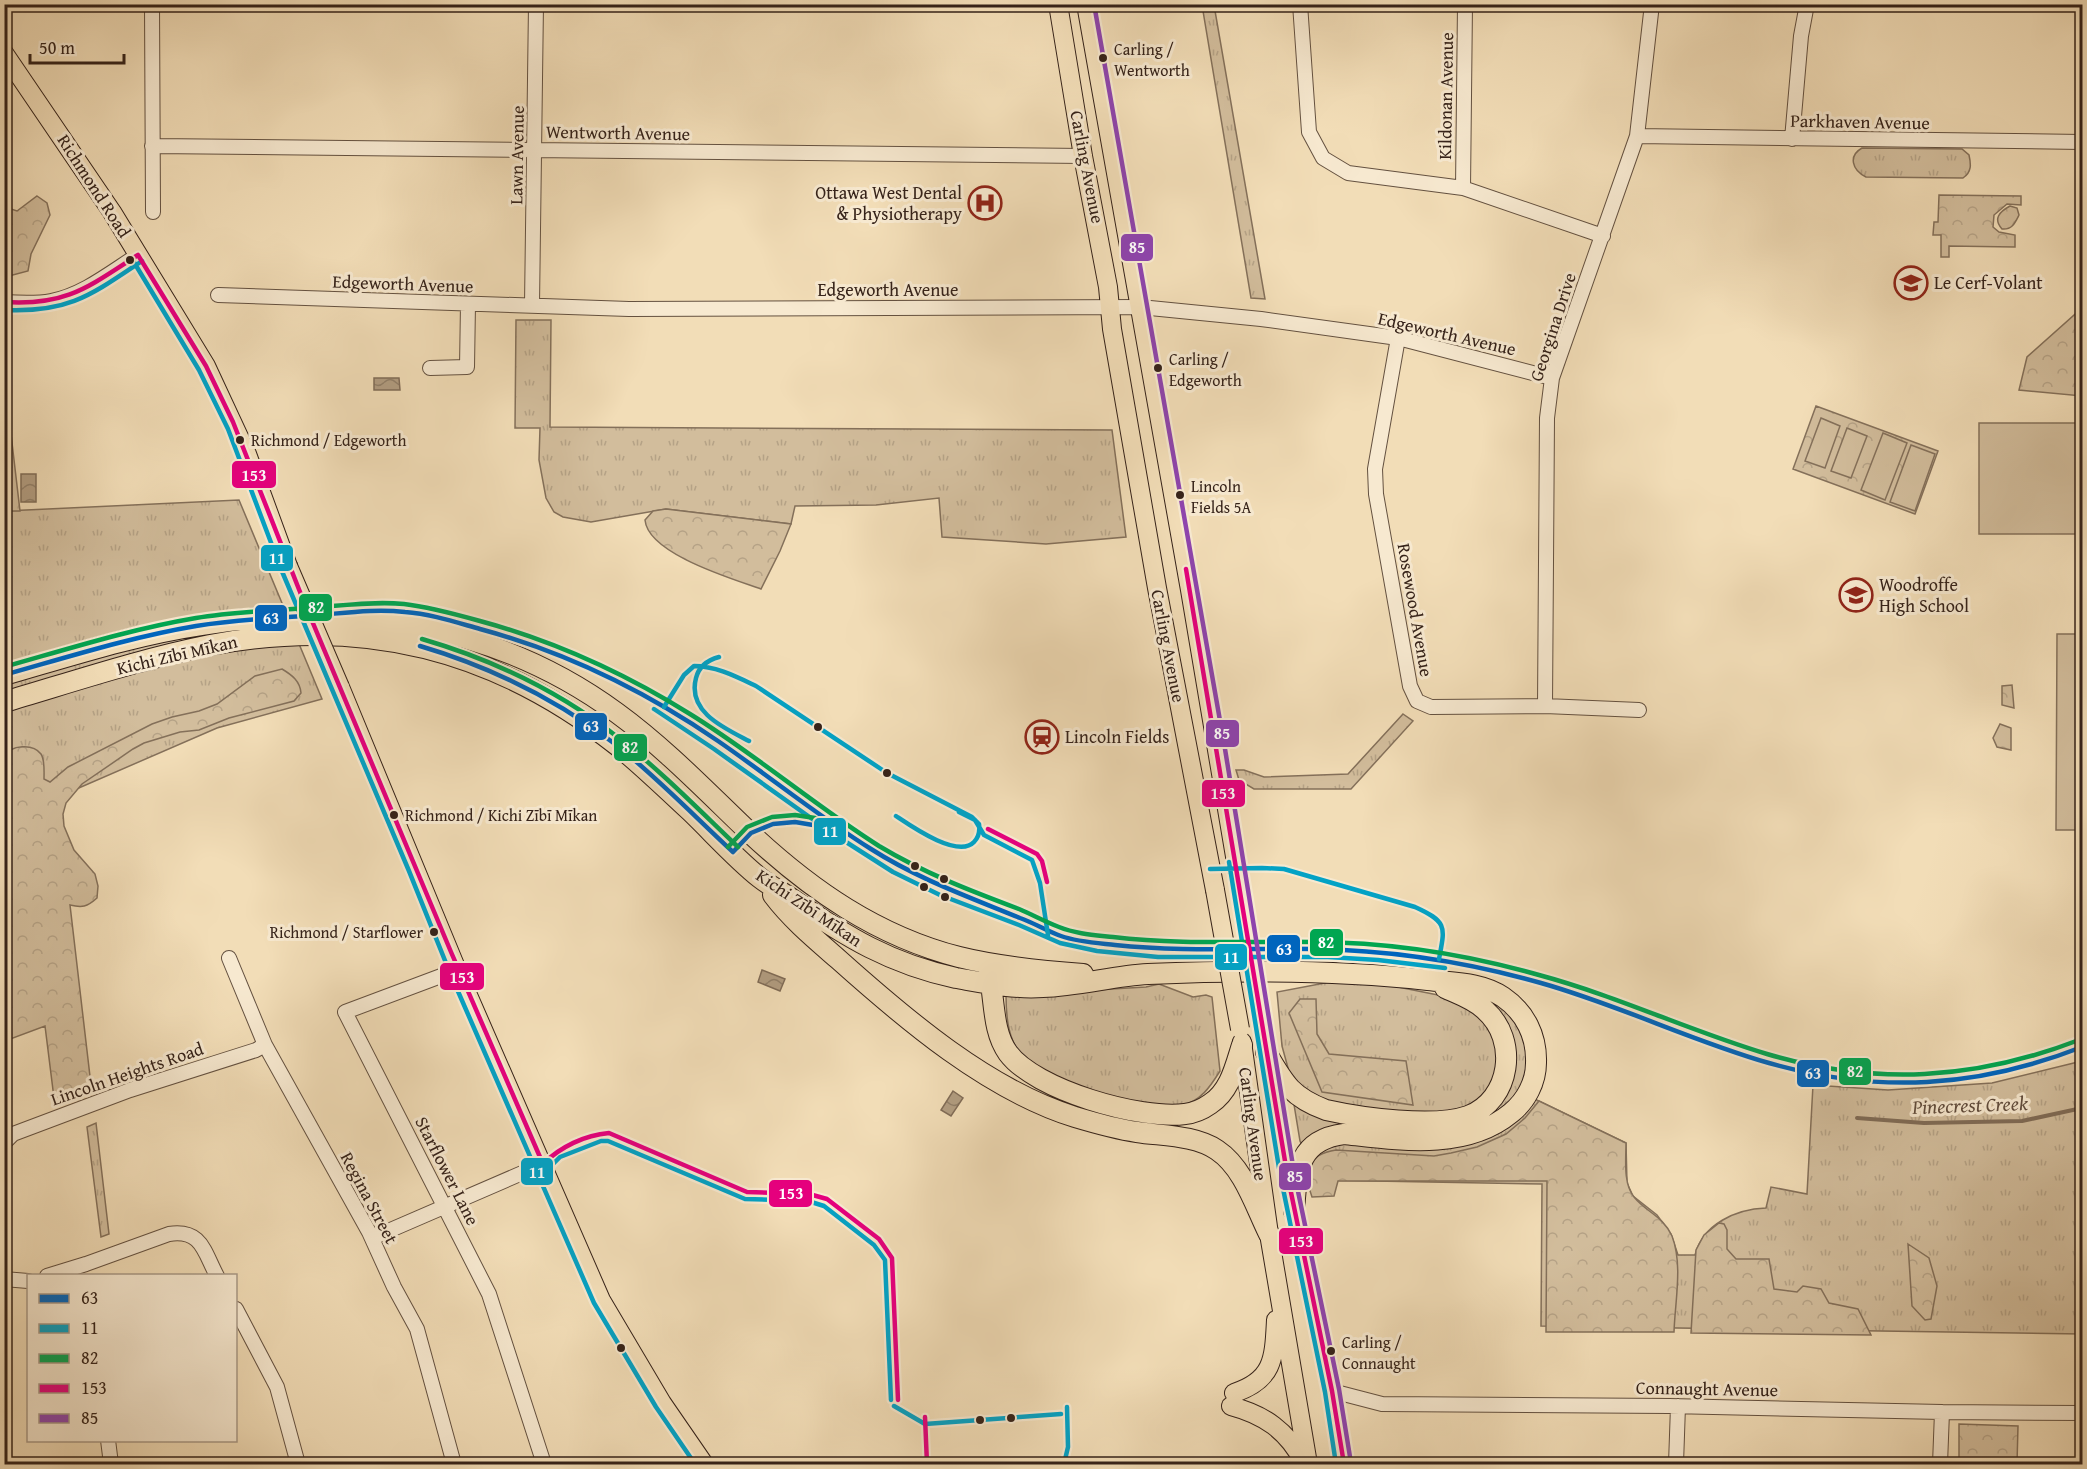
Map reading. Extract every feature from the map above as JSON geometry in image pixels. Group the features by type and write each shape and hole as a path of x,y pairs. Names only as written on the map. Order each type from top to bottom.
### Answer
{"highway":[{"name":"Kichi Zībī Mīkan","path":"4,675 117,642 203,624 242,620 311,616 360,617 457,635 510,654 571,682 618,713 678,764 792,869 824,895 855,915 916,944 959,957 1046,971 1113,977"},
{"name":"Kichi Zībī Mīkan","path":"4,702 136,663 231,642 311,634 357,636 402,642 448,654 494,672 571,713 634,759 758,876 832,928 874,950 922,969 991,985 1044,987 1113,977 1214,972 1380,975 1465,984 1496,992 1510,1002 1523,1016 1533,1038 1536,1071 1520,1106 1490,1128 1468,1136 1417,1140 1344,1134 1317,1142 1300,1165 1294,1211"},
{"path":"758,876 793,918 874,992 942,1044 1010,1088 1073,1116 1121,1130 1197,1142 1216,1150 1240,1175 1269,1234"},
{"path":"986,963 999,1034 1006,1050 1017,1063 1034,1076 1082,1097 1114,1106 1178,1115 1203,1109 1226,1090 1241,1037"},
{"path":"1266,1052 1289,1089 1326,1110 1426,1122 1456,1120 1476,1113 1490,1102 1499,1089 1507,1064 1504,1041 1493,1019 1485,1010 1463,996 1429,980"}],"main road":[{"name":"Carling Avenue","path":"1058,4 1083,156 1108,287 1157,588 1241,1037 1269,1234 1306,1464"},
{"name":"Carling Avenue","path":"1086,4 1242,892 1266,1052 1294,1211 1332,1391 1344,1464"},
{"name":"Richmond Road","path":"4,53 102,195 216,386 247,453 288,566 457,970 608,1312 669,1415 704,1464"},
{"path":"1278,1291 1274,1346 1269,1369 1259,1381 1233,1400 1276,1425 1293,1444 1306,1464"}],"street":[{"path":"152,4 153,212"},
{"name":"Lawn Avenue","path":"532,305 536,4"},
{"path":"1300,4 1309,132 1323,158 1348,173 1463,188 1603,236"},
{"name":"Kildonan Avenue","path":"1463,188 1465,4"},
{"name":"Georgina Drive","path":"1545,706 1547,418 1552,378 1636,136 1652,4"},
{"path":"1792,139 1802,36 1808,4"},
{"name":"Parkhaven Avenue","path":"1636,136 2082,142"},
{"name":"Wentworth Avenue","path":"152,146 1083,156"},
{"path":"4,302 40,303 67,297 138,255"},
{"name":"Edgeworth Avenue","path":"218,295 629,309 1140,307 1261,319 1398,338 1552,378"},
{"path":"430,368 467,367 468,304"},
{"name":"Rosewood Avenue","path":"1398,338 1375,469 1376,494 1410,686 1417,701 1431,707 1545,706 1639,710"},
{"name":"Regina Street","path":"229,958 265,1045 372,1238 394,1287 417,1329 454,1464"},
{"name":"Starflower Lane","path":"457,970 345,1012 489,1294 544,1464"},
{"name":"Lincoln Heights Road","path":"4,1143 13,1134 130,1090 256,1050 265,1045"},
{"path":"372,1238 543,1164"},
{"path":"55,1274 87,1270 169,1234 180,1232 193,1235 216,1274"},
{"path":"4,1279 27,1281"},
{"path":"237,1311 277,1387 298,1464"},
{"name":"Connaught Avenue","path":"1332,1391 1382,1404 1678,1406 2082,1413"},
{"path":"1676,1464 1678,1406"},
{"path":"1940,1464 1942,1412"},
{"path":"108,1442 111,1464"}],"green space":[{"path":"1202,5 1214,5 1265,299 1251,298"},
{"path":"1862,148 1962,149 1969,155 1970,168 1963,178 1866,177 1855,167 1853,159"},
{"path":"1939,195 2021,196 2021,205 2007,204 1994,215 1993,227 1999,232 2015,235 2015,247 1949,246 1949,257 1941,257 1941,235 1933,235 1934,222 1938,222"},
{"path":"37,196 47,203 50,215 31,254 28,271 5,275 5,207 17,211"},
{"path":"2010,206 2017,208 2019,215 2011,227 2002,229 1998,222 1999,216"},
{"path":"2082,308 2082,396 2019,390 2027,357"},
{"path":"516,320 551,320 550,427 1112,430 1126,537 1046,544 942,537 939,498 876,505 795,506 791,524 666,509 591,522 563,517 554,512 546,498 539,460 540,428 515,428"},
{"path":"5,383 20,511 5,511"},
{"path":"1816,406 1938,451 1915,514 1793,469"},
{"path":"1821,418 1840,426 1825,468 1805,461"},
{"path":"1979,423 2082,423 2082,534 1979,534"},
{"path":"1847,428 1867,436 1851,478 1831,471"},
{"path":"1883,433 1907,443 1885,500 1861,490"},
{"path":"1911,445 1935,454 1915,511 1890,502"},
{"path":"239,500 322,699 217,728 5,820 5,511"},
{"path":"666,509 791,524 761,589 694,564 660,544 650,532 645,520 653,511"},
{"path":"2057,634 2082,634 2082,830 2056,830"},
{"path":"282,669 299,685 301,693 294,701 229,718 199,730 180,732 144,743 82,784 66,803 63,814 64,826 74,850 95,874 98,886 97,898 90,903 84,906 70,905 91,1085 54,1098 45,1026 5,1041 4,756 7,752 22,747 37,750 43,759 44,779 50,782 68,767 152,724 217,704 255,676"},
{"path":"2012,685 2014,708 2002,705 2002,686"},
{"path":"1403,714 1413,721 1351,789 1254,789 1239,780 1236,770 1244,770 1264,777 1348,774"},
{"path":"2000,724 2011,728 2011,750 1997,747 1993,738"},
{"path":"1330,982 1393,986 1438,995 1491,999 1502,1006 1516,1020 1526,1040 1529,1060 1520,1092 1626,1143 1627,1183 1633,1196 1657,1215 1671,1234 1678,1255 1695,1255 1705,1235 1722,1220 1743,1211 1766,1208 1771,1187 1807,1194 1813,1085 1888,1090 1992,1083 2082,1061 2082,1334 1541,1326 1542,1184 1318,1180 1300,1141 1282,1046 1277,992"},
{"path":"1159,984 1193,997 1206,995 1212,997 1220,1071 1204,1093 1188,1104 1173,1106 1145,1104 1077,1089 1025,1059 1019,1053 1012,1038 1006,995 1146,987"},
{"path":"1300,999 1316,999 1317,1034 1329,1054 1406,1061 1413,1105 1322,1092 1289,1013"},
{"path":"1539,1101 1626,1143 1626,1171 1630,1192 1664,1224 1672,1236 1675,1247 1678,1283 1674,1332 1546,1332 1547,1181 1338,1181 1334,1196 1312,1197 1308,1179 1309,1166 1313,1160 1326,1152 1336,1150 1434,1156 1477,1147 1506,1134 1525,1118"},
{"path":"96,1123 109,1234 101,1237 87,1127"},
{"path":"1719,1223 1724,1224 1727,1230 1727,1249 1736,1259 1769,1259 1774,1289 1797,1292 1803,1286 1821,1289 1829,1303 1858,1309 1871,1335 1691,1333 1696,1250 1704,1235"},
{"path":"1908,1244 1929,1258 1937,1286 1931,1319 1925,1320 1912,1306"},
{"path":"1959,1424 2018,1426 2017,1464 1959,1464"}],"water":[{"path":"374,378 399,378 400,390 374,390"},
{"path":"21,474 36,474 36,502 21,502"},
{"path":"762,970 785,979 780,991 758,982"},
{"path":"953,1091 963,1098 951,1116 941,1110"}],"waterway":[{"name":"Pinecrest Creek","path":"1857,1118 1924,1123 2022,1121 2082,1108"}],"transit line":[{"name":"85","path":"1094,4 1225,749 1294,1172 1339,1389 1351,1463"},
{"name":"153","path":"138,255 206,366 233,422 302,597 543,1164"},
{"name":"153","path":"4,302 44,301 76,292 138,255"},
{"name":"11","path":"132,259 199,370 228,429 281,569 450,973 594,1303 656,1407 695,1464"},
{"name":"11","path":"4,310 26,310 63,305 93,292 142,261"},
{"name":"153","path":"1186,569 1287,1173 1332,1391 1344,1464"},
{"name":"82","path":"4,667 124,634 210,616 367,603 423,607 452,613 535,638 614,672 714,729 831,814 896,856 948,881 1072,931 1099,936 1162,941 1369,944 1455,955 1568,983 1767,1054 1847,1071 1924,1074 1963,1070 2002,1064 2079,1040"},
{"name":"63","path":"4,675 124,642 210,624 368,611 424,615 512,638 604,675 662,706 718,741 832,823 889,860 944,887 1067,938 1140,947 1342,950 1457,963 1570,992 1769,1063 1809,1073 1849,1079 1927,1082 1966,1078 2043,1061 2082,1047"},
{"name":"82","path":"422,639 501,667 574,706 598,722 651,765 738,847"},
{"name":"63","path":"420,646 497,674 546,699 593,728 646,770 733,852"},
{"name":"11","path":"719,657 704,664 699,670 695,690 697,700 710,717 749,741"},
{"name":"11","path":"664,707 684,675 694,666 710,668 734,676 756,686 887,773 972,817 979,824 979,834 974,842 967,846 957,847 935,839 896,816"},
{"name":"11","path":"654,709 832,833 893,872 940,895 1060,943 1097,951 1158,957 1328,957 1445,968"},
{"name":"11","path":"959,812 975,820 984,835 1032,860 1040,883 1048,935"},
{"name":"82","path":"728,847 747,827 772,817 795,815 815,818 843,834"},
{"name":"63","path":"733,852 751,833 773,824 795,822 813,825 839,840"},
{"name":"153","path":"988,829 1037,854 1042,861 1047,882"},
{"name":"11","path":"1229,862 1280,1174 1325,1392 1336,1464"},
{"name":"11","path":"1210,869 1284,869 1415,907 1434,917 1442,927 1439,959"},
{"name":"153","path":"543,1164 557,1152 573,1143 591,1136 609,1133 747,1192 809,1194 827,1199 879,1239 892,1258 898,1400"},
{"name":"11","path":"548,1169 560,1157 601,1141 608,1141 745,1199 808,1201 824,1206 874,1245 885,1260 891,1400"},
{"name":"11","path":"894,1406 925,1424 1061,1414"},
{"name":"11","path":"1064,1464 1068,1447 1067,1407"},
{"name":"153","path":"925,1417 927,1464"}],"place":[{"name":"Carling / Wentworth","path":"1103,58"},
{"name":"Ottawa West Dental & Physiotherapy","path":"985,203"},
{"name":"Le Cerf-Volant","path":"1911,283"},
{"name":"Carling / Edgeworth","path":"1158,368"},
{"name":"Richmond / Edgeworth","path":"240,440"},
{"name":"Lincoln Fields 5A","path":"1180,495"},
{"name":"Woodroffe High School","path":"1856,595"},
{"name":"Lincoln Fields","path":"1042,737"},
{"name":"Richmond / Kichi Zībī Mīkan","path":"394,815"},
{"name":"Richmond / Starflower","path":"434,932"},
{"name":"Carling / Connaught","path":"1331,1351"}]}
